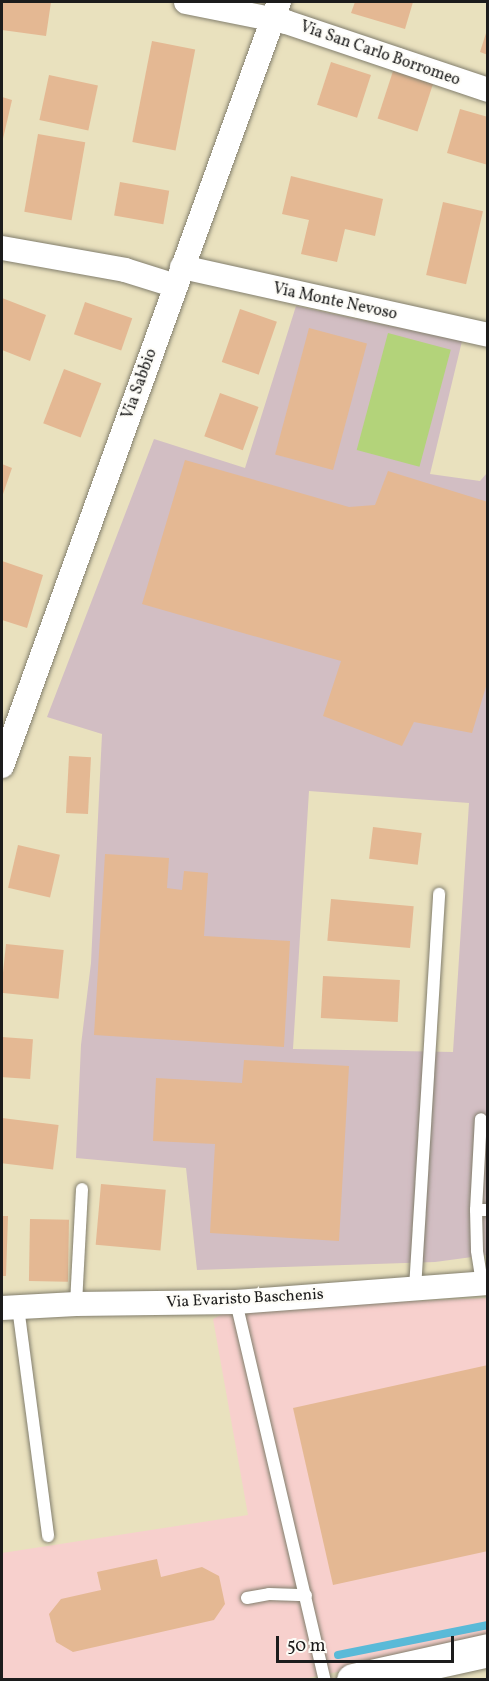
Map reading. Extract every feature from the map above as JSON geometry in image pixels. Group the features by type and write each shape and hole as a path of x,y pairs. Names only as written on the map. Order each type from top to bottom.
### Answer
{"main road":[{"path":"353,1680 488,1650"}],"street":[{"name":"Via San Carlo Borromeo","path":"186,2 276,10 488,90"},
{"name":"Via Sabbio","path":"2,766 276,10"},
{"name":"Via Monte Nevoso","path":"2,248 125,270 179,277 488,335"},
{"name":"Via Evaristo Baschenis","path":"10,1308 76,1304 236,1302 485,1283"}],"lane":[{"path":"415,1289 439,894"},
{"path":"481,1119 482,1210 477,1250 485,1283"},
{"path":"76,1304 82,1189"},
{"path":"236,1302 325,1680"},
{"path":"10,1308 48,1536"},
{"path":"247,1598 269,1594 306,1595"}],"shaded area":[{"path":"296,306 462,341 430,474 480,481 487,473 487,1255 435,1262 197,1270 186,1168 76,1158 81,1045 91,963 102,734 47,717 154,439 245,468","holes":["309,791 469,803 453,1052 293,1049"]},
{"path":"487,1298 487,1641 303,1679 2,1680 2,1553 248,1515 213,1319 231,1309"}],"green space":[{"path":"388,333 451,350 419,467 357,450"}],"building":[{"path":"2,2 51,2 46,36 2,30"},
{"path":"355,2 413,2 405,29 351,13"},
{"path":"488,30 488,55 480,52"},
{"path":"152,41 195,49 176,151 132,142"},
{"path":"331,62 371,75 357,118 317,105"},
{"path":"393,71 433,84 417,132 378,119"},
{"path":"49,75 98,85 88,130 39,120"},
{"path":"2,97 12,100 2,143"},
{"path":"460,109 488,117 488,165 447,153"},
{"path":"38,134 85,142 72,220 24,212"},
{"path":"291,176 383,199 375,236 345,229 337,262 301,254 309,220 282,214"},
{"path":"120,182 169,191 163,224 114,215"},
{"path":"443,202 483,211 466,284 426,275"},
{"path":"2,298 46,315 30,361 2,350"},
{"path":"85,302 132,318 121,350 74,334"},
{"path":"240,309 277,322 259,375 222,362"},
{"path":"309,328 367,344 333,470 275,455"},
{"path":"64,369 101,383 81,437 43,423"},
{"path":"220,393 259,407 243,450 204,436"},
{"path":"185,460 349,507 375,505 388,471 488,502 488,680 472,733 414,722 402,746 323,716 341,661 142,604"},
{"path":"2,464 12,468 2,497"},
{"path":"2,561 43,575 27,628 2,620"},
{"path":"69,756 91,757 88,814 66,813"},
{"path":"373,827 422,833 418,865 369,859"},
{"path":"18,845 60,855 50,898 8,888"},
{"path":"105,854 169,858 167,888 182,890 184,871 208,873 204,936 290,941 284,1047 94,1035"},
{"path":"331,899 414,906 410,948 327,941"},
{"path":"6,944 64,950 59,999 2,993"},
{"path":"323,976 400,980 398,1022 321,1018"},
{"path":"2,1037 33,1039 30,1079 2,1077"},
{"path":"244,1060 349,1066 339,1241 210,1233 215,1144 153,1141 156,1078 242,1083"},
{"path":"2,1118 59,1125 53,1170 2,1163"},
{"path":"101,1184 166,1190 160,1250 96,1245"},
{"path":"2,1216 8,1216 6,1276 2,1276"},
{"path":"30,1219 69,1220 68,1282 29,1281"},
{"path":"488,1365 488,1551 333,1585 293,1408"},
{"path":"157,1559 161,1577 202,1567 219,1576 225,1604 214,1620 73,1652 56,1642 49,1614 61,1599 101,1590 97,1572"}],"waterway":[{"path":"338,1655 488,1625"}]}
